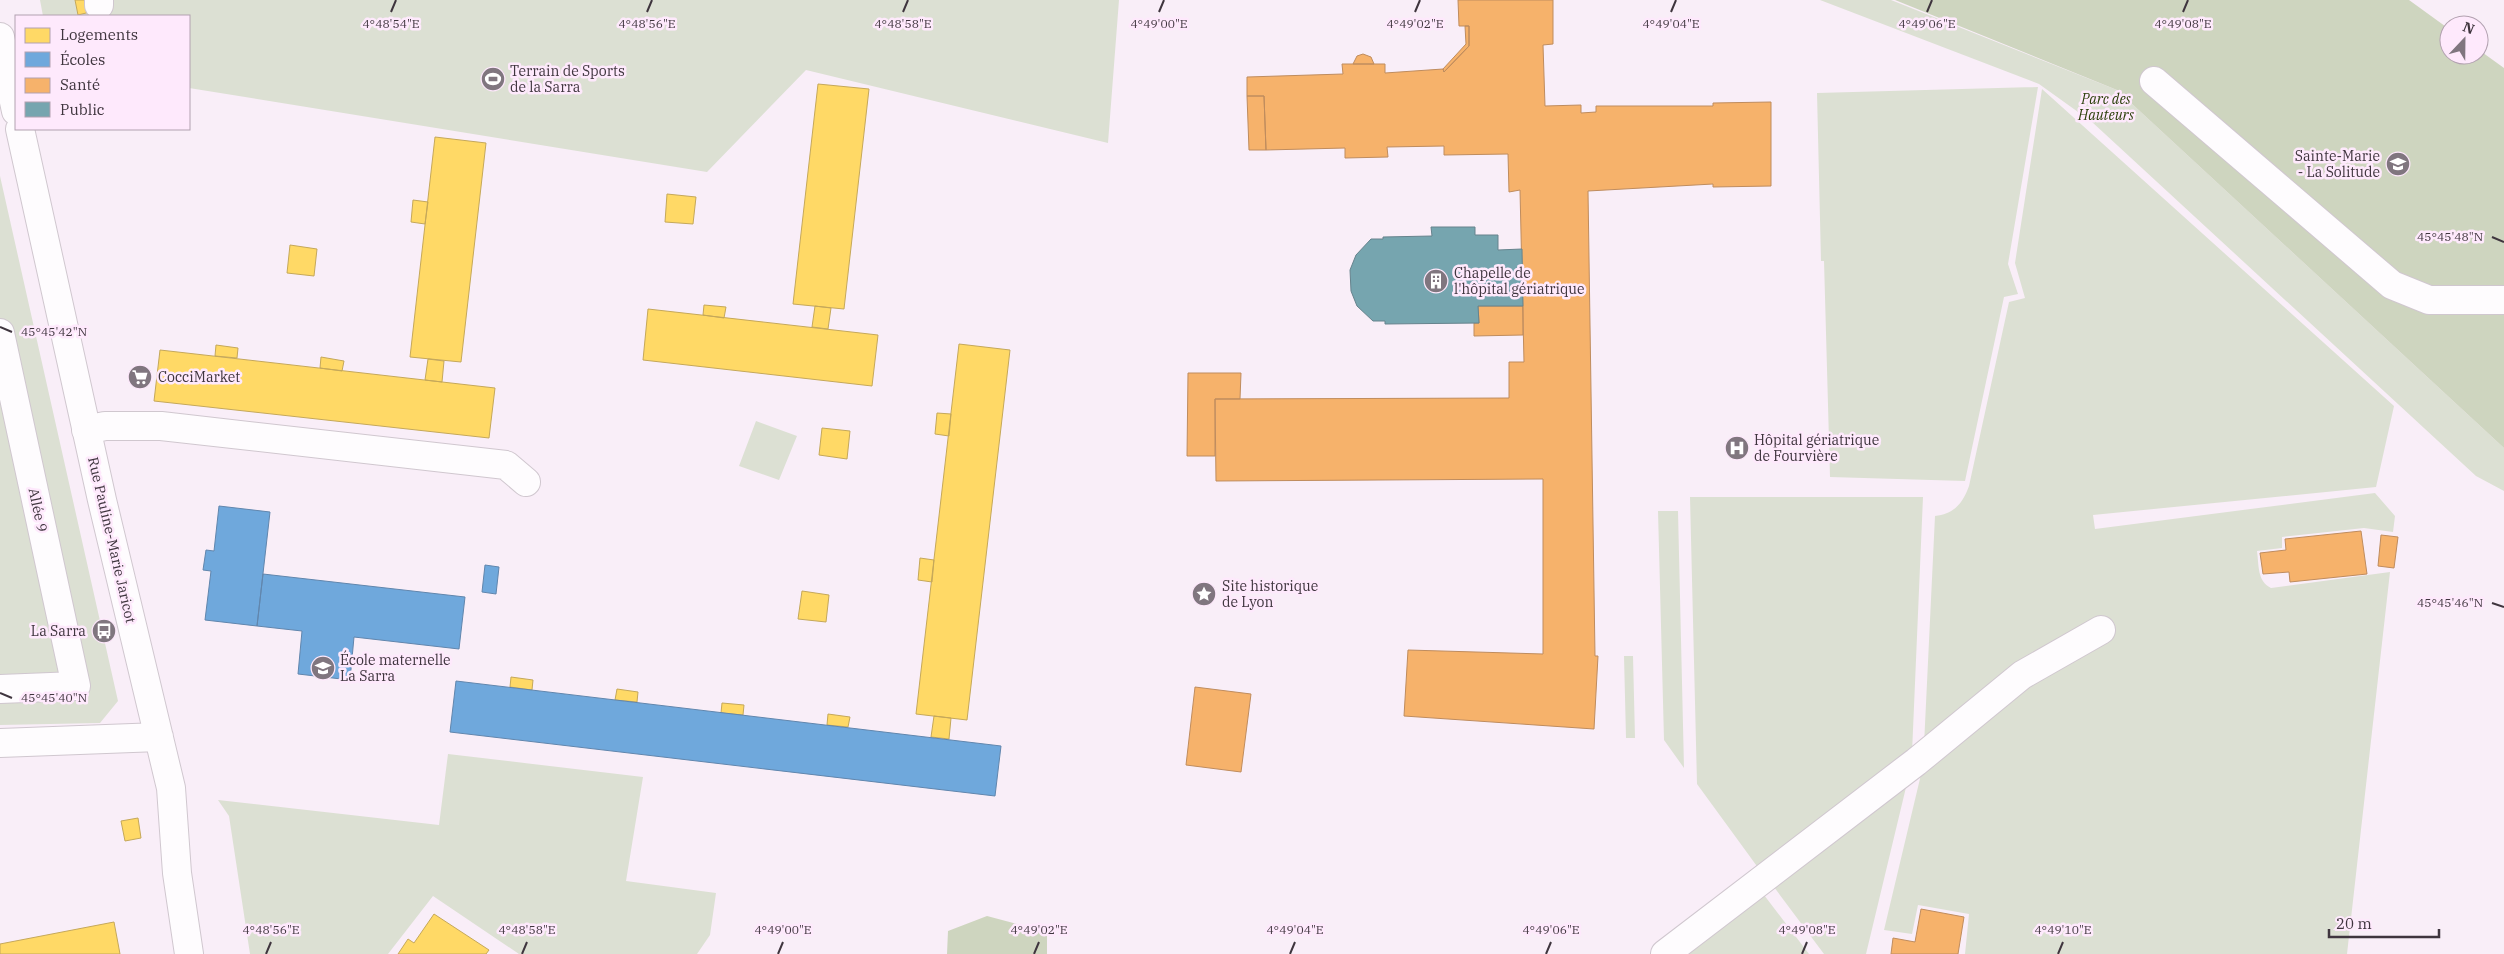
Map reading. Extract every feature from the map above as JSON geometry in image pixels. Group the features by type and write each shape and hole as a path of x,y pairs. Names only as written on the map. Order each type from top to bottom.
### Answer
{"street":[{"path":"0,37 15,106"},
{"path":"2154,81 2392,285 2429,300 2504,300"},
{"name":"Rue Pauline-Marie Jaricot","path":"20,130 86,430 171,788 176,873 189,954"},
{"name":"Allée 9","path":"0,333 76,686 0,690"},
{"path":"86,430 105,426 161,426 506,465 526,482"},
{"path":"1665,954 1916,762 2022,674 2101,630"},
{"path":"0,743 158,738"}],"green space":[{"name":"Terrain de Sports de la Sarra","path":"40,0 1119,0 1108,143 806,70 707,172 190,88 190,15 43,15"},
{"name":"Parc des Hauteurs","path":"1820,0 1891,0 2117,90 2504,448 2504,491 2476,476 2092,122 2039,84"},
{"path":"1895,0 2409,0 2439,22 2439,65 2489,65 2489,57 2504,68 2504,448 2117,90"},
{"path":"2038,87 2008,264 2018,294 2004,297 1965,481 1830,477 1824,261 1821,261 1817,93"},
{"path":"2042,89 2394,406 2376,487 2093,515 2095,529 2375,493 2395,516 2393,532 2364,528 2282,537 2282,548 2257,551 2261,577 2266,585 2271,588 2390,572 2347,954 1965,954 1969,914 1918,905 1912,934 1884,930 1923,766 1935,516 1947,513 1957,507 1967,492 2009,302 2025,298 2015,263"},
{"path":"0,176 118,701 100,723 0,725"},
{"path":"756,421 797,436 779,480 739,466"},
{"path":"1690,497 1923,497 1912,753 1759,869 1697,784"},
{"path":"1658,511 1678,511 1684,768 1664,740"},
{"path":"1624,656 1633,656 1635,738 1626,738"},
{"path":"448,754 643,777 626,881 716,893 710,935 697,954 519,954 433,896 388,954 250,954 229,816 218,800 439,825"},
{"path":"1908,779 1866,954 1824,954 1771,883"},
{"path":"1761,891 1809,954 1680,954"},
{"path":"987,916 1047,932 1047,954 947,954 948,931"}],"building: Logements":[{"path":"75,0 88,0 90,12 78,15"},
{"path":"818,84 869,89 844,309 793,304"},
{"path":"435,137 486,143 461,362 410,357"},
{"path":"667,194 696,197 693,224 665,222"},
{"path":"413,200 428,202 425,224 411,222"},
{"path":"290,245 317,249 314,276 287,273"},
{"path":"704,305 726,307 724,318 703,315"},
{"path":"815,306 831,308 828,329 812,327"},
{"path":"648,309 878,335 872,386 643,360"},
{"path":"959,344 1010,350 967,720 916,714"},
{"path":"216,345 238,348 237,358 215,356"},
{"path":"160,350 495,388 489,438 154,401"},
{"path":"321,357 344,361 342,371 320,368"},
{"path":"428,359 444,361 442,382 425,380"},
{"path":"937,413 951,414 949,436 935,434"},
{"path":"822,428 850,431 847,459 819,455"},
{"path":"920,558 934,560 932,582 918,580"},
{"path":"802,591 829,595 826,622 798,619"},
{"path":"511,677 533,680 532,690 510,687"},
{"path":"617,689 638,692 637,702 615,700"},
{"path":"722,703 744,705 743,715 721,713"},
{"path":"828,714 850,717 848,727 827,725"},
{"path":"934,716 951,718 949,739 931,737"},
{"path":"138,818 141,838 125,841 121,821"},
{"path":"434,914 489,950 486,954 398,954 408,939 414,943"},
{"path":"114,922 120,954 0,954 0,944"}],"building: Écoles":[{"path":"219,506 270,512 257,626 205,620 211,571 203,570 206,550 214,551"},
{"path":"485,565 499,567 496,594 482,592"},
{"path":"263,574 465,597 459,649 354,637 350,680 298,674 302,631 257,626"},
{"path":"456,681 1001,746 995,796 450,732"}],"building: Santé":[{"path":"1458,0 1553,0 1553,44 1543,45 1545,106 1581,105 1581,113 1596,112 1596,106 1713,106 1713,103 1771,102 1771,186 1713,187 1713,184 1588,191 1595,656 1598,656 1594,729 1404,716 1408,650 1543,654 1543,479 1216,481 1215,399 1509,398 1509,362 1524,362 1520,190 1509,192 1508,154 1444,155 1444,146 1387,147 1388,157 1345,158 1345,148 1266,150 1264,96 1247,96 1247,77 1343,74 1342,64 1385,64 1385,73 1443,69 1444,72 1469,46 1469,26 1459,26"},
{"path":"1465,26 1469,26 1469,46 1444,72 1443,69 1466,44"},
{"path":"1363,54 1371,57 1374,64 1353,64 1357,56"},
{"path":"1247,96 1264,96 1266,150 1249,150"},
{"path":"1478,306 1523,306 1523,335 1474,336 1474,323 1479,323"},
{"path":"1188,373 1241,373 1240,399 1215,399 1215,456 1187,456"},
{"path":"2361,531 2367,574 2290,582 2289,572 2263,574 2260,553 2286,550 2285,539"},
{"path":"2381,535 2398,537 2394,568 2378,566"},
{"path":"1195,687 1251,694 1241,772 1186,765"},
{"path":"1921,909 1964,917 1958,954 1891,954 1893,938 1915,942"}],"building: Public":[{"name":"Chapelle de l'hôpital gériatrique","path":"1431,227 1475,227 1475,235 1498,235 1498,250 1522,249 1523,306 1478,306 1479,323 1385,324 1385,321 1373,321 1357,306 1351,291 1350,270 1356,255 1371,239 1432,236"}],"place":[{"name":"Terrain de Sports de la Sarra","path":"493,79"},
{"name":"Sainte-Marie - La Solitude","path":"2398,164"},
{"name":"Chapelle de l'hôpital gériatrique","path":"1436,281"},
{"name":"CocciMarket","path":"140,377"},
{"name":"Hôpital gériatrique de Fourvière","path":"1737,448"},
{"name":"Site historique de Lyon","path":"1204,594"},
{"name":"La Sarra","path":"104,631"},
{"name":"École maternelle La Sarra","path":"323,668"}]}
